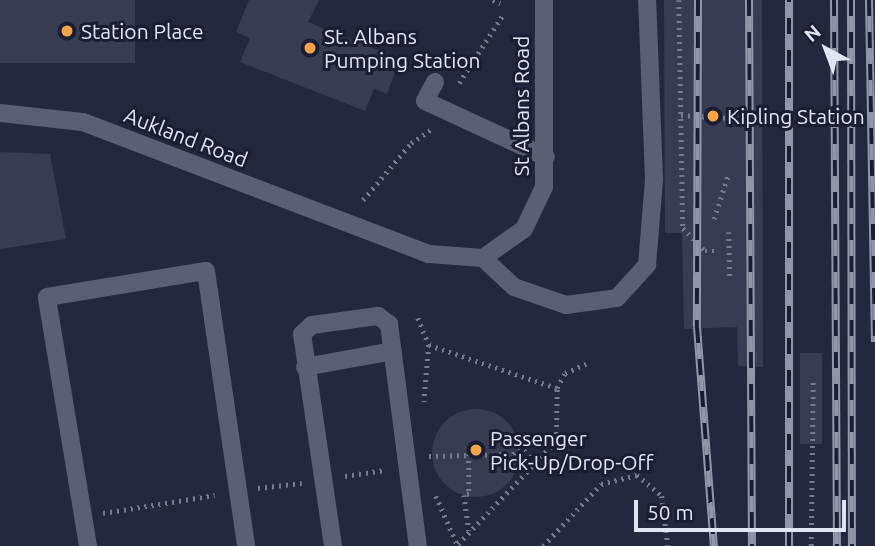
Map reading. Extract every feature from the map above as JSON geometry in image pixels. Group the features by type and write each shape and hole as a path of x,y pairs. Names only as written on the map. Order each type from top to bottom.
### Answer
{"street":[{"name":"St Albans Road","path":"483,258 505,247 533,214 544,187 544,0"},
{"path":"483,258 514,287 566,305 617,298 647,265 654,179 647,0"},
{"path":"435,82 425,101 546,156"},
{"name":"Aukland Road","path":"0,113 83,122 429,254 457,260 483,258"},
{"path":"88,546 47,298 206,271 246,546"},
{"path":"333,546 302,334 312,325 377,316 389,324 418,546"},
{"path":"305,367 393,351"}],"path":[{"path":"493,0 499,2"},
{"path":"679,0 683,229 705,251 717,251"},
{"path":"681,115 728,118"},
{"path":"714,219 728,175"},
{"path":"729,232 730,280"},
{"path":"418,318 429,345 423,413"},
{"path":"429,345 557,388"},
{"path":"431,483 458,545 556,441 557,388 565,373 587,363"},
{"path":"811,546 813,381"},
{"path":"432,454 513,454 519,445 535,463"},
{"path":"424,448 424,459"},
{"path":"469,454 469,494 464,495 469,531"},
{"path":"542,546 601,484 637,475 662,496 668,546"}],"building":[{"name":"Station Place","path":"0,0 135,0 135,63 0,63"},
{"name":"St. Albans Pumping Station","path":"249,0 319,0 308,22 400,59 387,94 374,89 365,111 240,62 250,38 236,32"},
{"name":"Kipling Station","path":"664,0 762,0 763,367 738,366 737,327 684,329 682,233 665,233"},
{"path":"0,152 50,154 66,239 0,249"},
{"path":"800,353 822,353 822,444 800,444"},
{"name":"Passenger Pick-Up/Drop-Off","path":"476,409 493,413 507,422 516,436 520,453 516,470 507,484 493,493 476,497 459,493 445,484 436,470 432,453 436,436 445,422 459,413"}],"railway":[{"path":"698,0 697,327 714,546"},
{"path":"749,0 752,546"},
{"path":"789,0 789,546"},
{"path":"834,0 837,546"},
{"path":"851,0 852,546"},
{"path":"869,0 875,342"}],"place":[{"name":"Station Place","path":"67,31"},
{"name":"St. Albans Pumping Station","path":"310,48"},
{"name":"Kipling Station","path":"713,116"},
{"name":"Passenger Pick-Up/Drop-Off","path":"476,450"}]}
